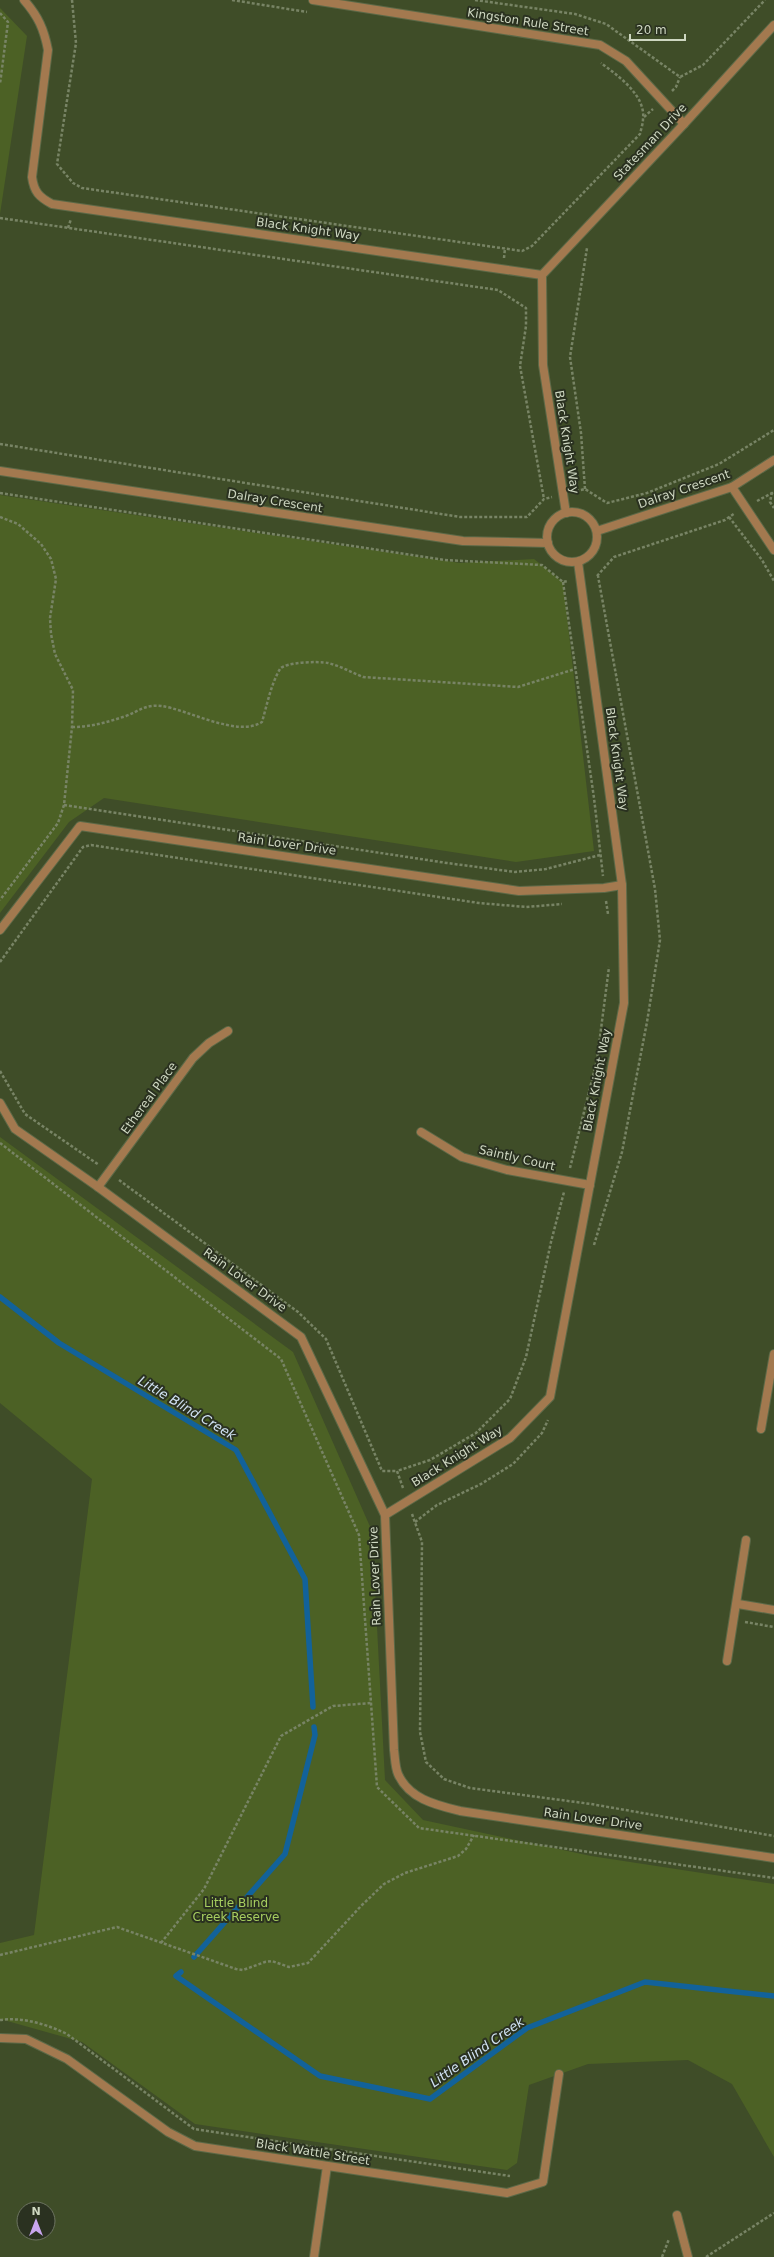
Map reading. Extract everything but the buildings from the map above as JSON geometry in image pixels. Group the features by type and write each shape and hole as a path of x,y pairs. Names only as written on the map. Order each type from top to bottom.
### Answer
{"street":[{"name":"Black Knight Way","path":"25,0 38,17 45,34 48,50 32,177 34,190 41,198 52,204 542,275 543,365 566,513"},
{"name":"Kingston Rule Street","path":"313,0 600,46 626,61 684,124"},
{"name":"Statesman Drive","path":"542,275 684,124 774,25"},
{"name":"Dalray Crescent","path":"597,531 732,487 774,460"},
{"name":"Dalray Crescent","path":"0,471 463,541 548,543"},
{"path":"732,487 774,550"},
{"path":"566,513 582,514 594,524 597,531 596,547 585,559 578,562 562,560 556,556 548,543 549,528 558,516 566,513"},
{"name":"Black Knight Way","path":"385,1515 510,1438 550,1397 624,1003 622,885 578,562"},
{"name":"Rain Lover Drive","path":"0,930 80,826 519,891 604,888 622,885"},
{"name":"Ethereal Place","path":"98,1187 193,1058 209,1043 228,1031"},
{"name":"Rain Lover Drive","path":"0,1103 16,1129 98,1187 301,1337 385,1515 394,1750 398,1774 408,1791 432,1804 460,1811 774,1858"},
{"name":"Saintly Court","path":"421,1132 462,1157 507,1170 590,1185"},
{"path":"761,1429 774,1359"},
{"path":"727,1661 738,1604 746,1540"},
{"path":"738,1604 774,1610"},
{"name":"Black Wattle Street","path":"0,2038 26,2039 67,2059 168,2132 195,2146 507,2193 543,2182 559,2074"},
{"path":"314,2257 327,2166"},
{"path":"677,2215 688,2257"}],"path":[{"path":"72,0 76,43 57,164 73,183 82,188 522,251 532,246 640,134 644,118 641,105 618,76 599,61"},
{"path":"232,0 311,12"},
{"path":"475,0 576,14 606,24 680,77 687,75 703,65 765,0"},
{"path":"0,13 8,22 0,84"},
{"path":"0,218 498,290 526,308 526,326 520,366 544,499"},
{"path":"585,489 581,433 570,357 586,248 591,242"},
{"path":"0,444 460,517 527,517 544,499 585,489 607,503 647,493 719,464 774,430"},
{"path":"772,492 770,502 774,508"},
{"path":"0,517 18,524 41,544 51,559 56,579 50,618 51,634 55,654 73,690 72,727 64,805 58,823 0,900"},
{"path":"728,517 762,560 774,581"},
{"path":"563,582 576,669 608,916"},
{"path":"72,727 100,724 128,715 148,705 162,706 202,718 239,726 257,725 262,722 274,684 281,668 286,664 327,663 344,668 362,677 518,687 576,669"},
{"path":"64,805 515,872 546,869 600,855"},
{"path":"0,962 83,847 91,845 479,903 526,907 570,904"},
{"path":"599,902 606,901"},
{"path":"609,964 597,1060 567,1181 550,1242 526,1357 510,1399 476,1433 430,1460 397,1471 422,1542 420,1732 426,1762 444,1779 470,1788 591,1804 774,1836"},
{"path":"0,1143 281,1359 359,1535 377,1787 419,1828 774,1878"},
{"path":"734,1621 774,1627"},
{"path":"161,1944 204,1889 281,1736 333,1706 371,1703"},
{"path":"0,1955 117,1927 161,1944 236,1969 243,1970 265,1962 272,1962 289,1967 308,1963 362,1905 384,1884 405,1873 458,1856 466,1849 474,1835"},
{"path":"0,2020 14,2018 50,2026 67,2034 194,2129 510,2176"},
{"path":"706,2257 774,2213"}],"green space":[{"path":"0,8 27,36 0,214"},
{"path":"0,495 460,563 534,559 563,582 594,851 516,862 104,798 69,822 0,913"},
{"name":"Little Blind Creek Reserve","path":"0,1137 293,1352 372,1531 385,1780 423,1820 591,1856 774,1884 774,2157 732,2084 688,2060 588,2064 529,2085 517,2163 507,2170 195,2124 82,2042 0,2019 0,1943 34,1935 92,1479 0,1403"}],"waterway":[{"name":"Little Blind Creek","path":"0,1297 59,1343 236,1450 305,1579 313,1707"},
{"name":"Little Blind Creek","path":"194,1957 285,1854 315,1735 314,1727"},
{"name":"Little Blind Creek","path":"181,1972 176,1976 320,2076 430,2099 527,2028 645,1982 774,1996"}]}
